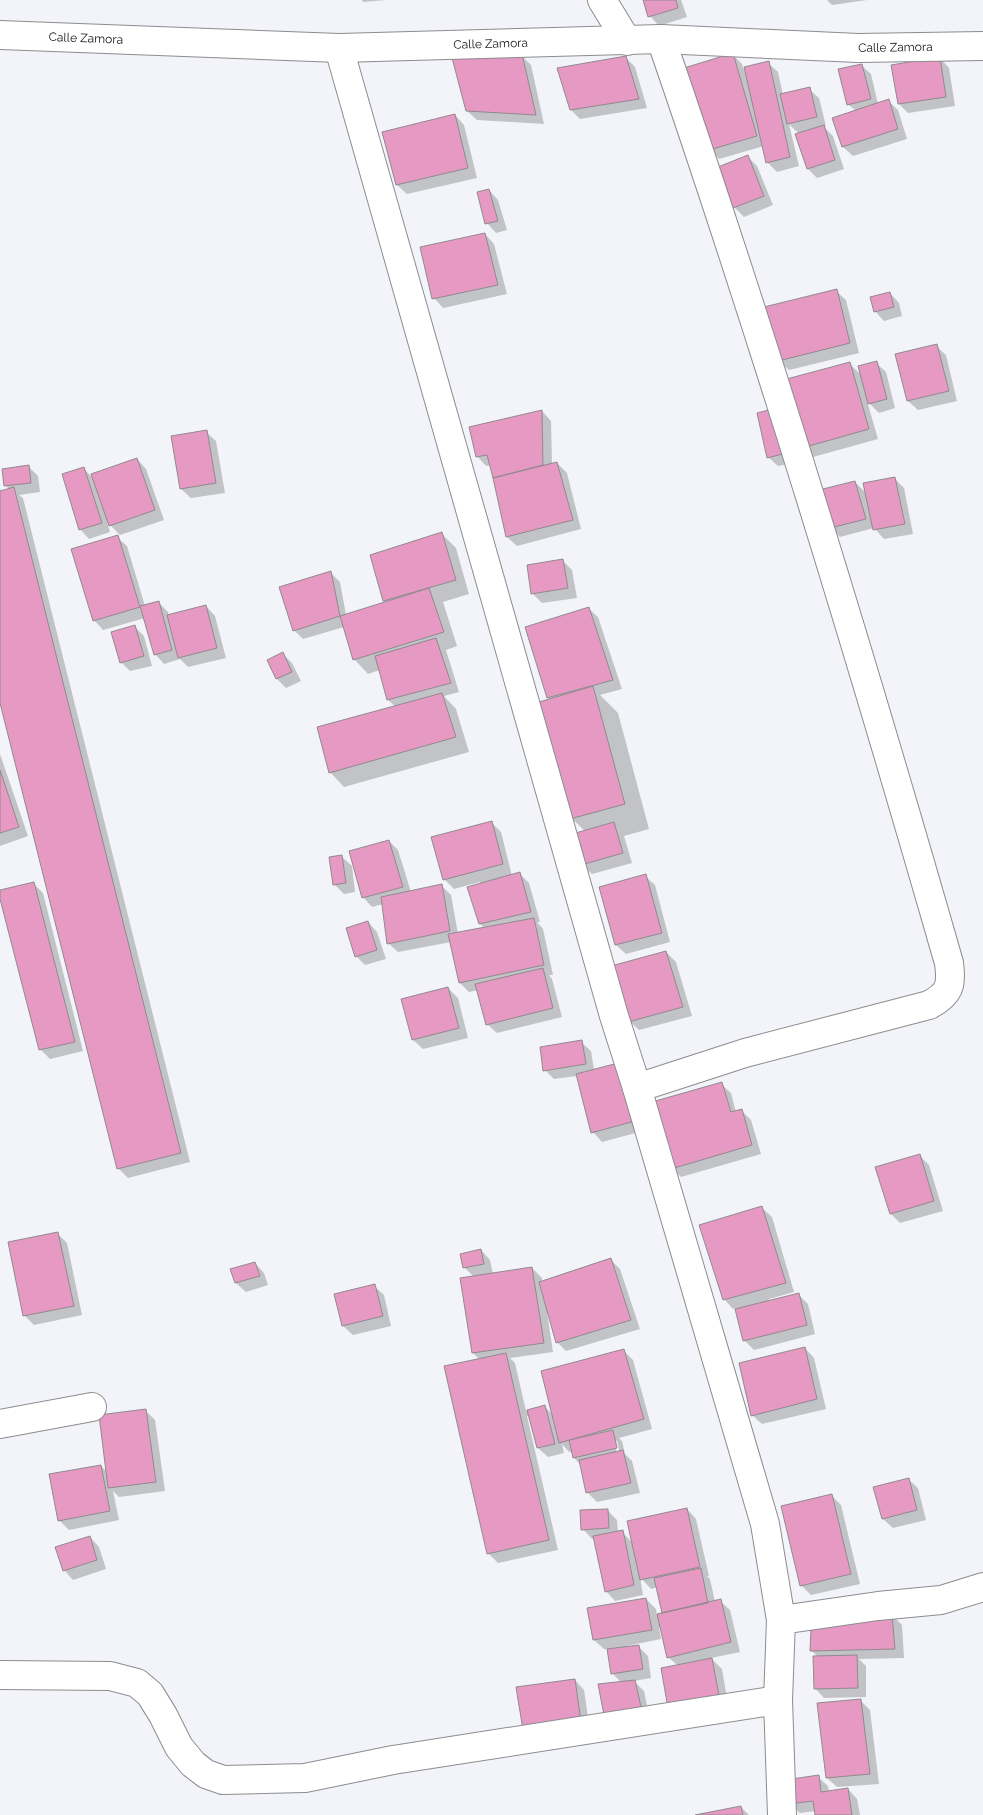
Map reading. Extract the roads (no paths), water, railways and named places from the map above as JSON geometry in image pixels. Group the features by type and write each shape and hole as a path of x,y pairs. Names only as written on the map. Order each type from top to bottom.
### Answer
{"street":[{"path":"602,0 626,41"},
{"name":"Calle Zamora","path":"0,35 339,48 661,39 858,48 983,46"},
{"path":"637,1088 746,1053 929,1005 942,998 952,980 949,963 884,738 798,454 745,287 661,39"},
{"path":"339,48 611,1006 637,1088 764,1524 781,1620 778,1700 782,1815"},
{"path":"0,1424 92,1407"},
{"path":"781,1620 878,1606 941,1600 983,1587"},
{"path":"0,1675 110,1676 137,1683 150,1694 163,1715 178,1747 193,1764 206,1774 223,1780 305,1778 393,1760 778,1700"}]}
